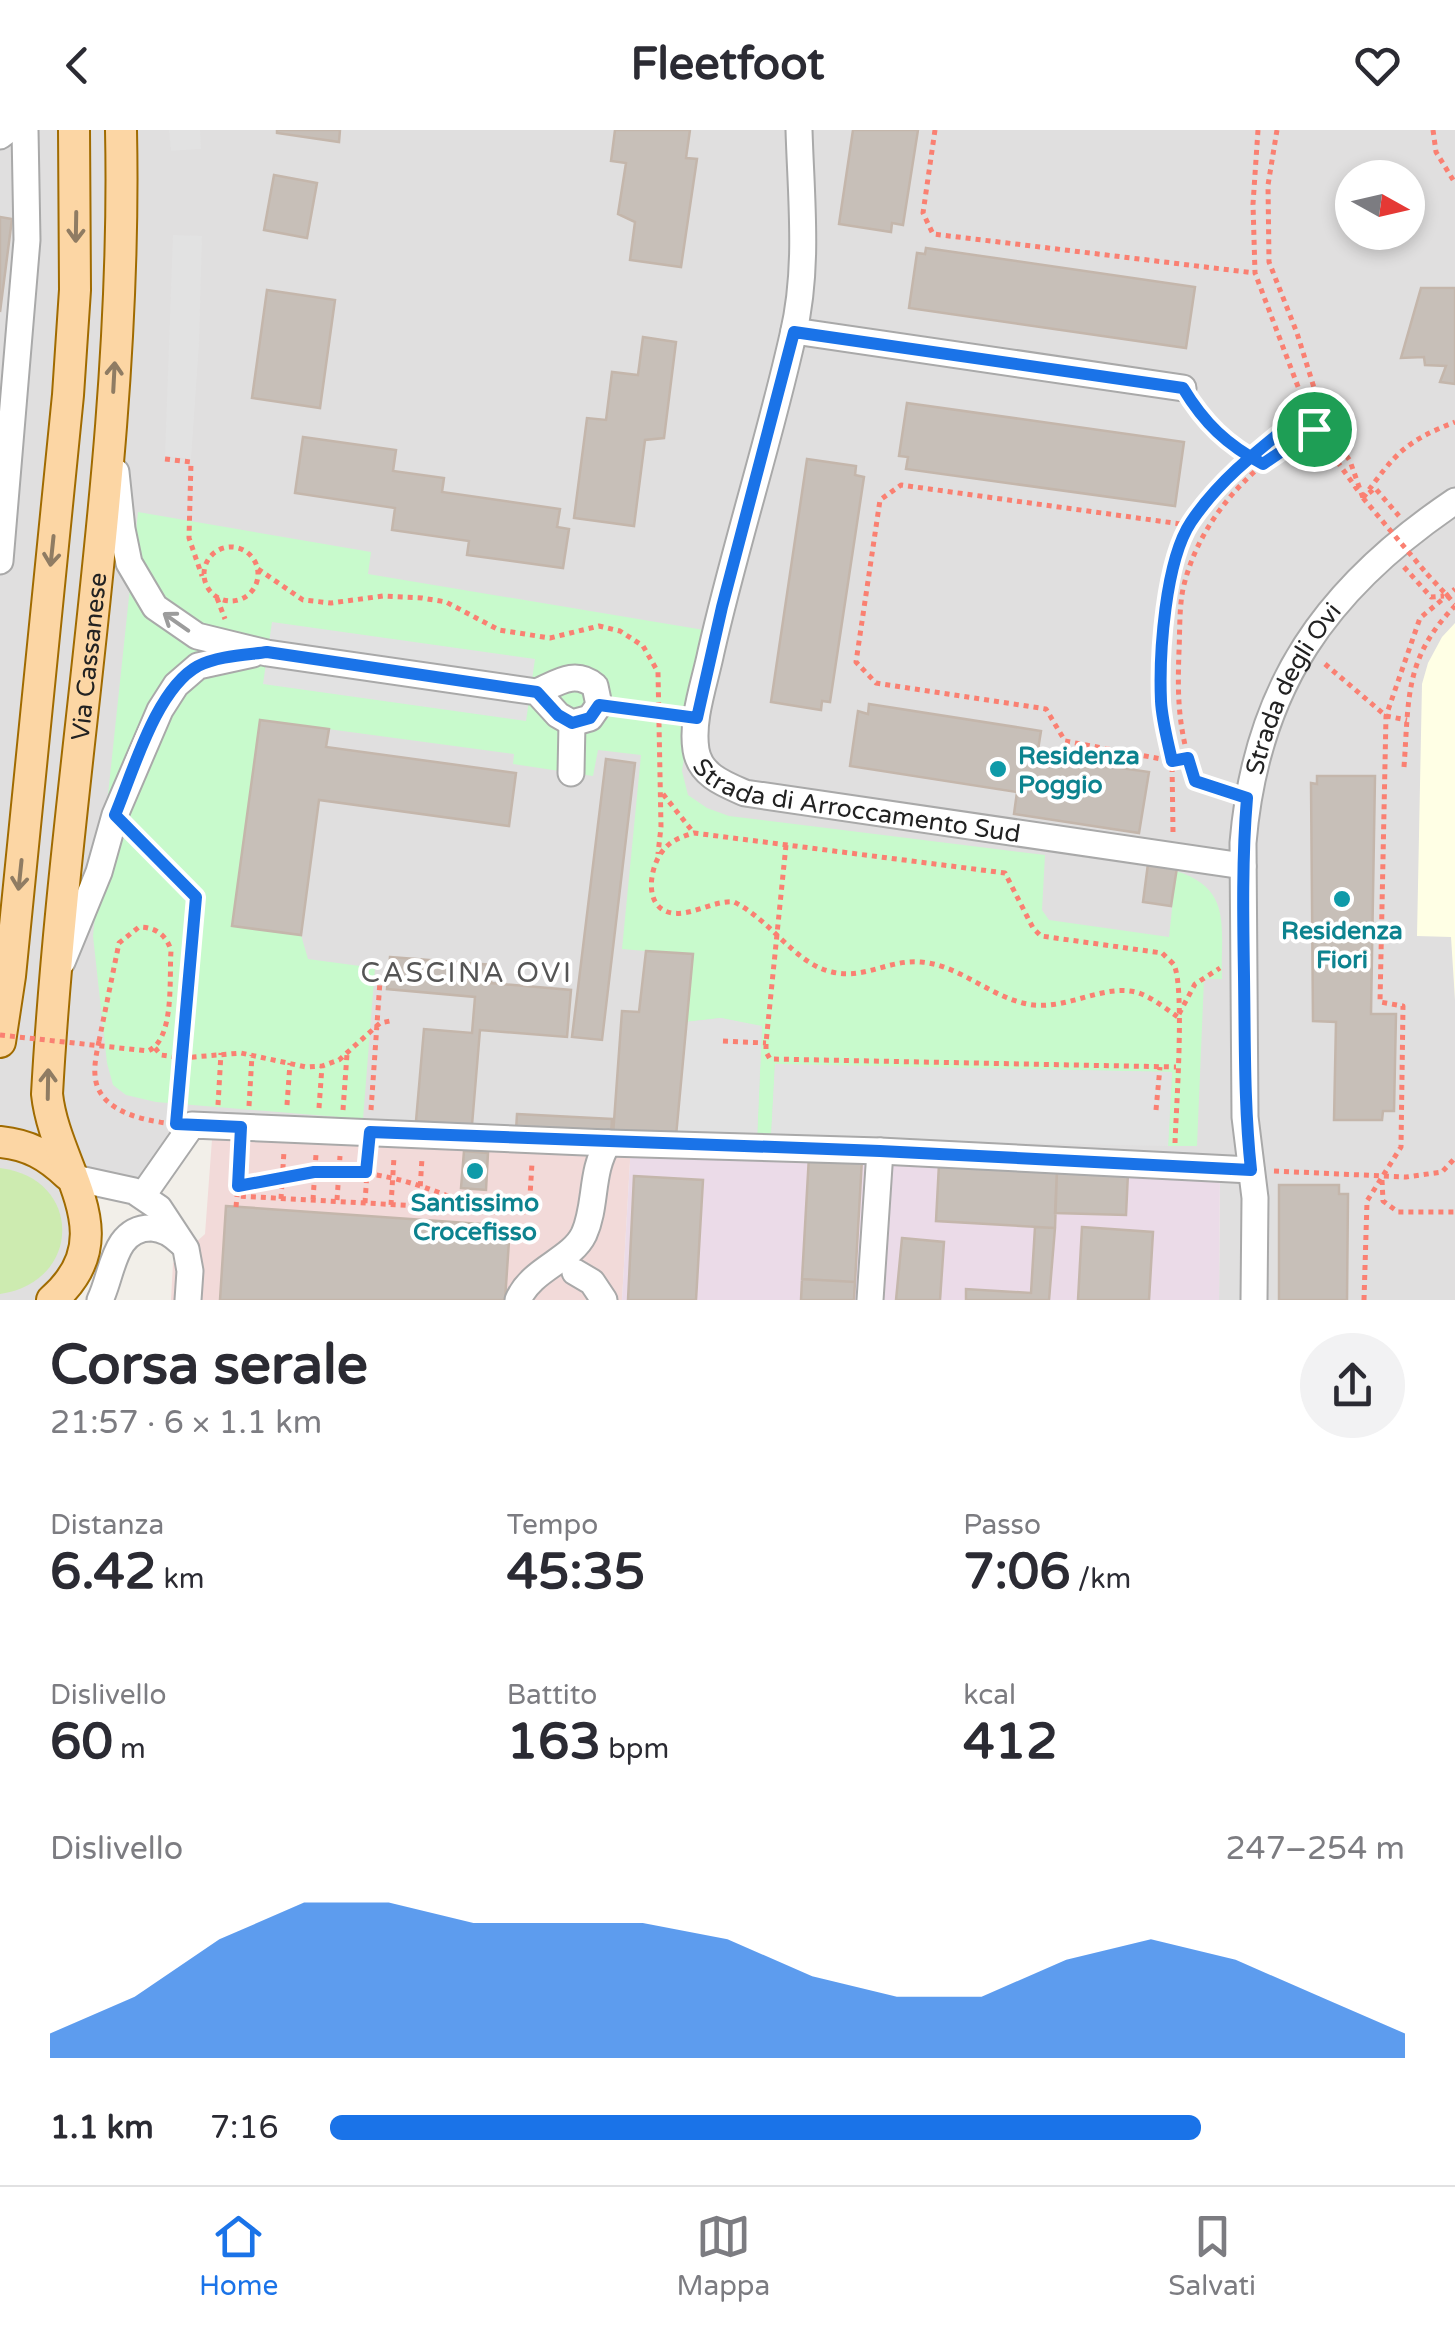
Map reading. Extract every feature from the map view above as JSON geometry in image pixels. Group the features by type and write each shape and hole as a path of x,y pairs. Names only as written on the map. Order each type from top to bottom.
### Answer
{"main road":[{"name":"Via Cassanese","path":"0,1042 68,395 76,251 74,130"},
{"name":"Via Cassanese","path":"52,1300 77,1271 87,1242 82,1198 70,1178 49,1118 46,1094 111,424 123,219 121,130"},
{"path":"0,1142 25,1146 49,1156 70,1178"}],"street":[{"path":"0,136 8,130"},
{"path":"0,561 27,240 12,159 25,130"},
{"name":"Strada di Arroccamento Sud","path":"800,130 803,260 794,332 697,718 696,750 704,768 722,783 745,793 1243,866"},
{"path":"794,332 1183,388"},
{"path":"111,424 129,563 155,607 197,636 267,652 537,692 568,678 580,677 595,686 599,705 590,718 572,723 558,715 537,692"},
{"name":"Strada degli Ovi","path":"1254,1300 1254,1198 1246,1117 1243,866 1247,798 1267,719 1305,645 1359,580 1389,551 1455,501"},
{"path":"56,976 99,872 115,815 160,710 176,684 198,666 267,652"},
{"path":"570,773 572,723"},
{"path":"143,1195 215,1126 880,1151 1251,1170"},
{"path":"518,1300 539,1272 578,1244 588,1221 593,1178 608,1143"},
{"path":"870,1300 880,1151"},
{"path":"70,1178 143,1195 172,1224 189,1260 188,1300"},
{"path":"77,1271 118,1230 139,1224 163,1230 180,1242 189,1260"},
{"path":"100,1300 124,1239 144,1229 163,1230"},
{"path":"575,1272 592,1282 604,1300"}],"path":[{"path":"935,130 923,213 934,234 1254,273"},
{"path":"1258,130 1254,273 1314,429 1363,498 1455,605 1432,629 1414,670 1404,767"},
{"path":"1277,130 1268,185 1269,262 1298,333 1325,423 1350,462 1363,498"},
{"path":"1433,130 1436,152 1455,183"},
{"path":"1183,388 1197,411 1234,449 1263,464"},
{"path":"1174,856 1172,761 1161,702 1168,586 1188,526 1221,482 1307,411"},
{"path":"1363,498 1395,454 1419,436 1455,422"},
{"path":"1247,798 1195,781 1176,704 1183,588 1203,536 1233,491 1263,464 1325,423"},
{"path":"165,459 190,462 189,538 205,584 217,598 236,601 252,591 258,569"},
{"path":"1188,526 900,485 880,500 856,662 876,683 1046,709 1065,741 1172,761 1188,758"},
{"path":"1363,498 1375,488 1412,532"},
{"path":"205,584 205,565 210,556 226,547 248,552 258,569 304,600 422,598 446,602 499,630 550,638 599,626 620,631 643,646 658,672 662,827 651,887 660,908 673,913 734,902 777,932 806,962 832,972 858,975 895,963 921,962 945,967 1024,1004 1056,1005 1114,990 1130,991 1178,1016"},
{"path":"1389,551 1431,598 1447,596"},
{"path":"1364,1300 1367,1201 1401,1146 1403,1006 1380,1002 1386,716 1420,618 1455,589"},
{"path":"1305,645 1386,716 1407,720"},
{"path":"599,705 697,718"},
{"path":"661,791 694,833"},
{"path":"115,815 196,897 182,1058 238,1186 236,1207"},
{"path":"657,858 676,839 694,833 995,869 1005,873 1032,928 1041,936 1162,954 1174,964 1178,989 1174,1166"},
{"path":"786,845 766,1043 766,1052 774,1060 1177,1067"},
{"path":"0,1034 148,1051 155,1048 166,1029 170,951 164,936 149,927 128,933 119,943 98,1041 94,1076 108,1102 136,1116 215,1126"},
{"path":"1178,1016 1186,997 1206,974 1244,959"},
{"path":"380,981 376,1026 382,1133 392,1176 391,1205"},
{"path":"155,1048 162,1056 252,1054 306,1067 322,1066 339,1060 376,1026 390,1021"},
{"path":"723,1040 766,1043"},
{"path":"215,1126 221,1053"},
{"path":"215,1126 252,1054"},
{"path":"1156,1110 1160,1067"},
{"path":"365,1203 366,1172 382,1133"},
{"path":"419,1206 423,1135"},
{"path":"237,1196 530,1212 534,1140"},
{"path":"1251,1170 1382,1177 1442,1172 1455,1158"},
{"path":"238,1186 314,1172 366,1172 420,1184 479,1210"},
{"path":"1382,1177 1383,1201 1398,1212 1455,1212"},
{"path":"492,1224 493,1210"}],"shaded area":[{"path":"0,130 1455,130 1455,1300 1219,1300 1220,1169 192,1125 143,1195 83,1182 87,1217 52,1300 0,1300"},
{"path":"169,130 200,130 201,149 171,151"},
{"path":"173,235 202,236 191,459 165,456"},
{"path":"272,622 535,659 526,721 263,684"},
{"path":"1455,623 1455,1000 1451,937 1417,936 1422,684 1442,637"},
{"path":"721,1018 762,1026 757,1138 676,1136 686,1022"},
{"path":"775,1064 1172,1072 1168,1146 771,1138"},
{"path":"213,1126 631,1144 622,1300 171,1300 173,1263 205,1234"},
{"path":"631,1144 1220,1168 1219,1300 622,1300"}],"green space":[{"path":"138,512 371,552 368,574 704,630 682,771 688,795 729,816 1045,855 1042,910 1049,920 1169,937 1176,871 1195,879 1216,900 1222,928 1222,979 1204,979 1197,1146 1168,1146 1172,1072 775,1065 771,1138 757,1138 762,1027 721,1018 686,1022 692,955 622,949 641,755 598,750 593,776 513,764 514,754 261,720 232,925 301,935 308,959 375,968 363,1119 156,1102 126,1095 113,1085 107,1063 93,936"},
{"path":"0,1168 27,1176 47,1190 58,1209 62,1230 58,1251 47,1271 27,1286 0,1294"}],"building":[{"path":"340,130 339,142 277,133"},
{"path":"615,130 690,130 686,158 697,159 681,267 630,260 635,222 618,214 626,163 611,161"},
{"path":"853,130 918,130 903,225 892,223 891,232 839,224"},
{"path":"274,175 317,183 307,238 264,230"},
{"path":"0,217 12,219 0,312"},
{"path":"926,248 1195,287 1186,348 909,308 917,253 925,254"},
{"path":"1421,288 1455,288 1455,384 1440,382 1446,366 1425,365 1424,357 1401,358"},
{"path":"267,290 335,300 320,408 252,398"},
{"path":"643,337 676,342 664,438 645,440 634,526 574,518 587,418 606,420 612,372 638,375"},
{"path":"907,403 1184,442 1175,506 906,469 908,457 899,456"},
{"path":"303,437 396,450 393,471 444,478 442,492 560,509 557,527 569,529 563,568 467,555 469,541 392,530 395,508 295,493"},
{"path":"807,459 856,466 855,475 864,477 830,702 822,701 821,710 771,702"},
{"name":"Residenza Poggio","path":"869,704 1041,731 1037,756 1149,772 1139,833 1014,814 1017,792 850,766 858,711 868,714"},
{"path":"260,720 329,729 326,747 516,773 509,826 319,800 301,935 232,926"},
{"path":"606,759 635,763 602,1040 572,1037"},
{"name":"Residenza Fiori","path":"1317,776 1375,776 1371,1014 1396,1014 1394,1111 1383,1111 1382,1120 1334,1120 1336,1022 1313,1021 1311,783 1317,784"},
{"path":"1149,856 1178,861 1171,906 1143,902"},
{"path":"646,951 693,954 676,1136 613,1135 622,1011 639,1012"},
{"path":"390,957 493,965 491,983 571,990 567,1037 480,1030 472,1125 416,1121 424,1029 472,1033 475,997 387,989"},
{"path":"517,1114 612,1119 611,1136 516,1131"},
{"name":"Santissimo Crocefisso","path":"464,1151 488,1153 486,1190 461,1188"},
{"path":"809,1156 862,1159 855,1282 802,1279"},
{"path":"939,1164 1057,1170 1055,1228 936,1221"},
{"path":"1057,1170 1128,1173 1126,1215 1055,1213"},
{"path":"634,1176 703,1180 696,1300 628,1300"},
{"path":"1279,1185 1339,1185 1339,1194 1348,1194 1347,1300 1279,1300"},
{"path":"226,1206 510,1226 505,1300 220,1300"},
{"path":"1035,1227 1055,1228 1049,1300 966,1300 966,1289 1031,1293"},
{"path":"1082,1227 1153,1232 1149,1300 1078,1300"},
{"path":"902,1238 944,1242 940,1300 896,1300"},
{"path":"802,1279 855,1282 854,1300 801,1300"}],"place":[{"name":"Residenza Poggio","path":"998,769"},
{"name":"Residenza Fiori","path":"1342,899"},
{"name":"Santissimo Crocefisso","path":"475,1171"}],"district":[{"name":"CASCINA OVI","path":"467,972"}],"route":[{"path":"1314,429 1263,464 1250,457 1234,449 1197,411 1183,388 794,332 697,718 599,705 590,718 572,723 558,715 537,692 267,652 198,666 176,684 160,710 115,815 196,897 176,1124 241,1127 238,1186 314,1172 366,1172 370,1132 1251,1170 1244,1038 1243,844 1247,798 1195,781 1188,758 1172,761 1161,702 1168,586 1188,526 1221,482 1250,457 1307,411 1314,429"}]}
